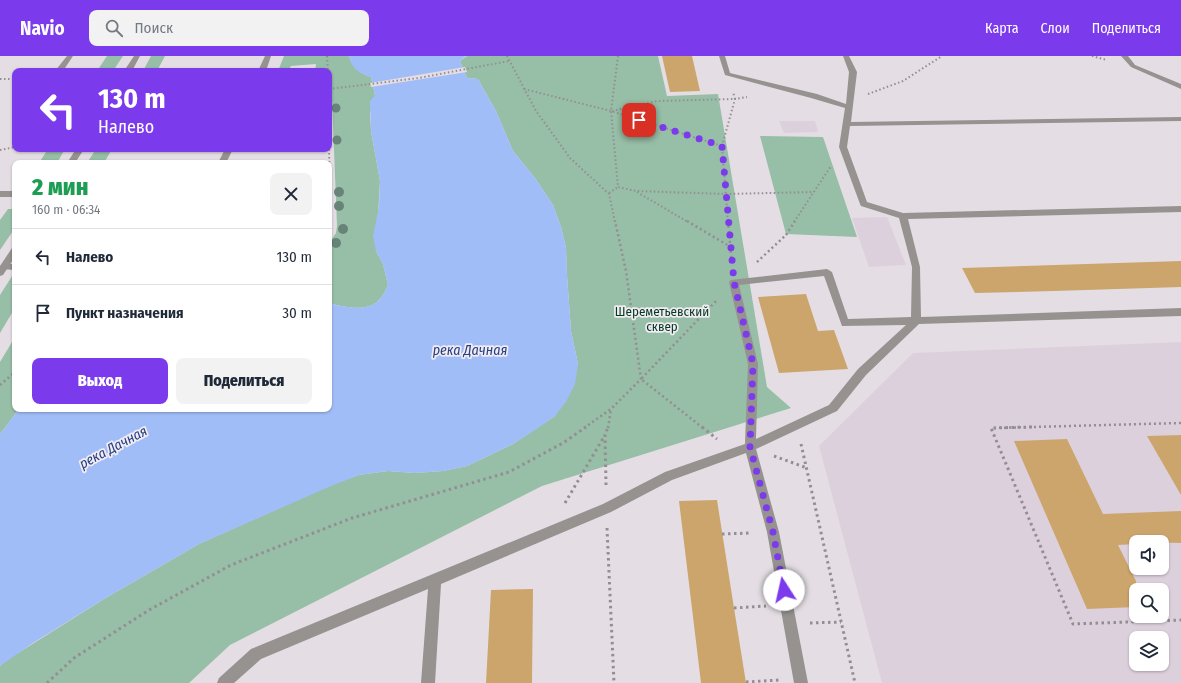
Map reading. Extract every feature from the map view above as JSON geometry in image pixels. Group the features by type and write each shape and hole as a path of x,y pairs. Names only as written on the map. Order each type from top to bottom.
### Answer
{"street":[{"path":"61,68 70,56"},
{"path":"130,68 137,56"},
{"path":"263,68 268,56"},
{"path":"722,56 727,74 849,105"},
{"path":"846,56 853,72 848,124 843,147 864,204 903,216 1181,209"},
{"path":"1124,56 1133,66 1181,87"},
{"path":"848,124 1181,120"},
{"path":"0,194 12,194"},
{"path":"225,683 256,654 607,508 669,476 750,447 796,424 833,408 862,372 916,321 916,267 903,216"},
{"path":"2,270 12,255"},
{"path":"2,270 12,268"},
{"path":"801,681 773,532 750,447 753,364 734,282 827,272 845,323 1181,312"},
{"path":"428,683 435,580"}],"path":[{"path":"327,56 328,68"},
{"path":"507,56 536,111 570,158 609,194 626,271 641,379 735,453"},
{"path":"618,56 611,111 618,187"},
{"path":"849,105 903,81 942,56"},
{"path":"332,89 362,86 509,61"},
{"path":"727,74 735,99 722,146 734,282"},
{"path":"0,79 12,79"},
{"path":"524,89 611,111 722,146"},
{"path":"611,111 657,102 750,97"},
{"path":"47,683 74,658 149,610 231,565 352,518 508,472 537,458 562,443 611,409 680,340 734,282 786,234 843,147"},
{"path":"0,150 12,148"},
{"path":"609,194 618,187"},
{"path":"618,187 636,191 726,194 814,192"},
{"path":"636,191 730,246"},
{"path":"0,385 12,375"},
{"path":"548,532 605,435 610,421 611,409"},
{"path":"1181,423 991,428 1073,624 1181,620"},
{"path":"796,424 855,683"},
{"path":"605,435 614,683"},
{"path":"750,447 807,468"},
{"path":"722,534 773,532"},
{"path":"734,608 786,605"},
{"path":"790,624 842,622"},
{"path":"746,682 801,681"}],"shaded area":[{"path":"779,121 815,121 818,132 784,133"},
{"path":"887,217 906,265 869,267 852,218"},
{"path":"1181,342 1181,683 882,683 819,446 913,353"}],"green space":[{"path":"107,56 123,56 115,68 99,68"},
{"path":"151,56 165,56 159,68 145,68"},
{"path":"284,56 349,56 352,64 357,70 371,77 375,95 370,113 371,131 380,181 376,251 383,264 388,285 380,299 369,306 356,308 332,304 332,239 336,233 337,226 332,68 315,68 316,64 279,68"},
{"name":"Шереметьевский сквер","path":"467,56 658,56 667,96 718,94 767,387 791,408 542,486 230,645 189,683 0,683 0,666 7,660 104,599 199,544 331,485 359,475 388,471 415,473 443,471 467,466 513,444 555,416 578,364 571,331 566,248 561,227 553,205 535,178 513,151 496,111 478,79 467,78 460,61"},
{"path":"760,136 823,137 857,237 786,234"},
{"path":"46,152 63,152 59,160 41,160"},
{"path":"94,152 110,152 106,160 89,160"},
{"path":"8,209 12,209 12,232 0,250 0,220"},
{"path":"12,276 12,313 0,333 0,295"},
{"path":"12,342 12,412 17,412 0,434 0,362"}],"water":[{"name":"река Дачная","path":"349,56 466,56 460,61 467,78 478,79 496,111 513,151 535,178 553,205 561,227 566,248 571,331 578,364 575,384 566,402 555,416 538,428 513,444 467,466 443,471 415,473 388,471 359,475 199,544 104,599 33,643 0,666 0,434 17,412 332,412 332,304 356,308 369,306 380,299 388,285 383,264 376,251 373,236 379,206 380,181 371,131 370,101 375,95 371,77 357,70"}],"pier":[{"path":"465,67 467,72 371,87 370,83"}],"building":[{"path":"662,56 692,56 700,91 670,92"},
{"path":"1181,261 1181,287 975,293 962,268"},
{"path":"806,294 818,331 834,330 848,369 779,373 758,297"},
{"path":"1181,435 1181,495 1147,436"},
{"path":"1067,439 1103,514 1181,511 1181,543 1169,543 1169,535 1129,535 1129,544 1118,545 1129,567 1129,575 1133,575 1136,581 1136,583 1129,583 1129,607 1087,609 1014,441"},
{"path":"717,500 746,683 701,683 679,501"},
{"path":"533,589 532,683 486,683 491,590"}],"route":[{"path":"639,120 722,146 734,282 753,364 750,447 773,532 784,590"}]}
